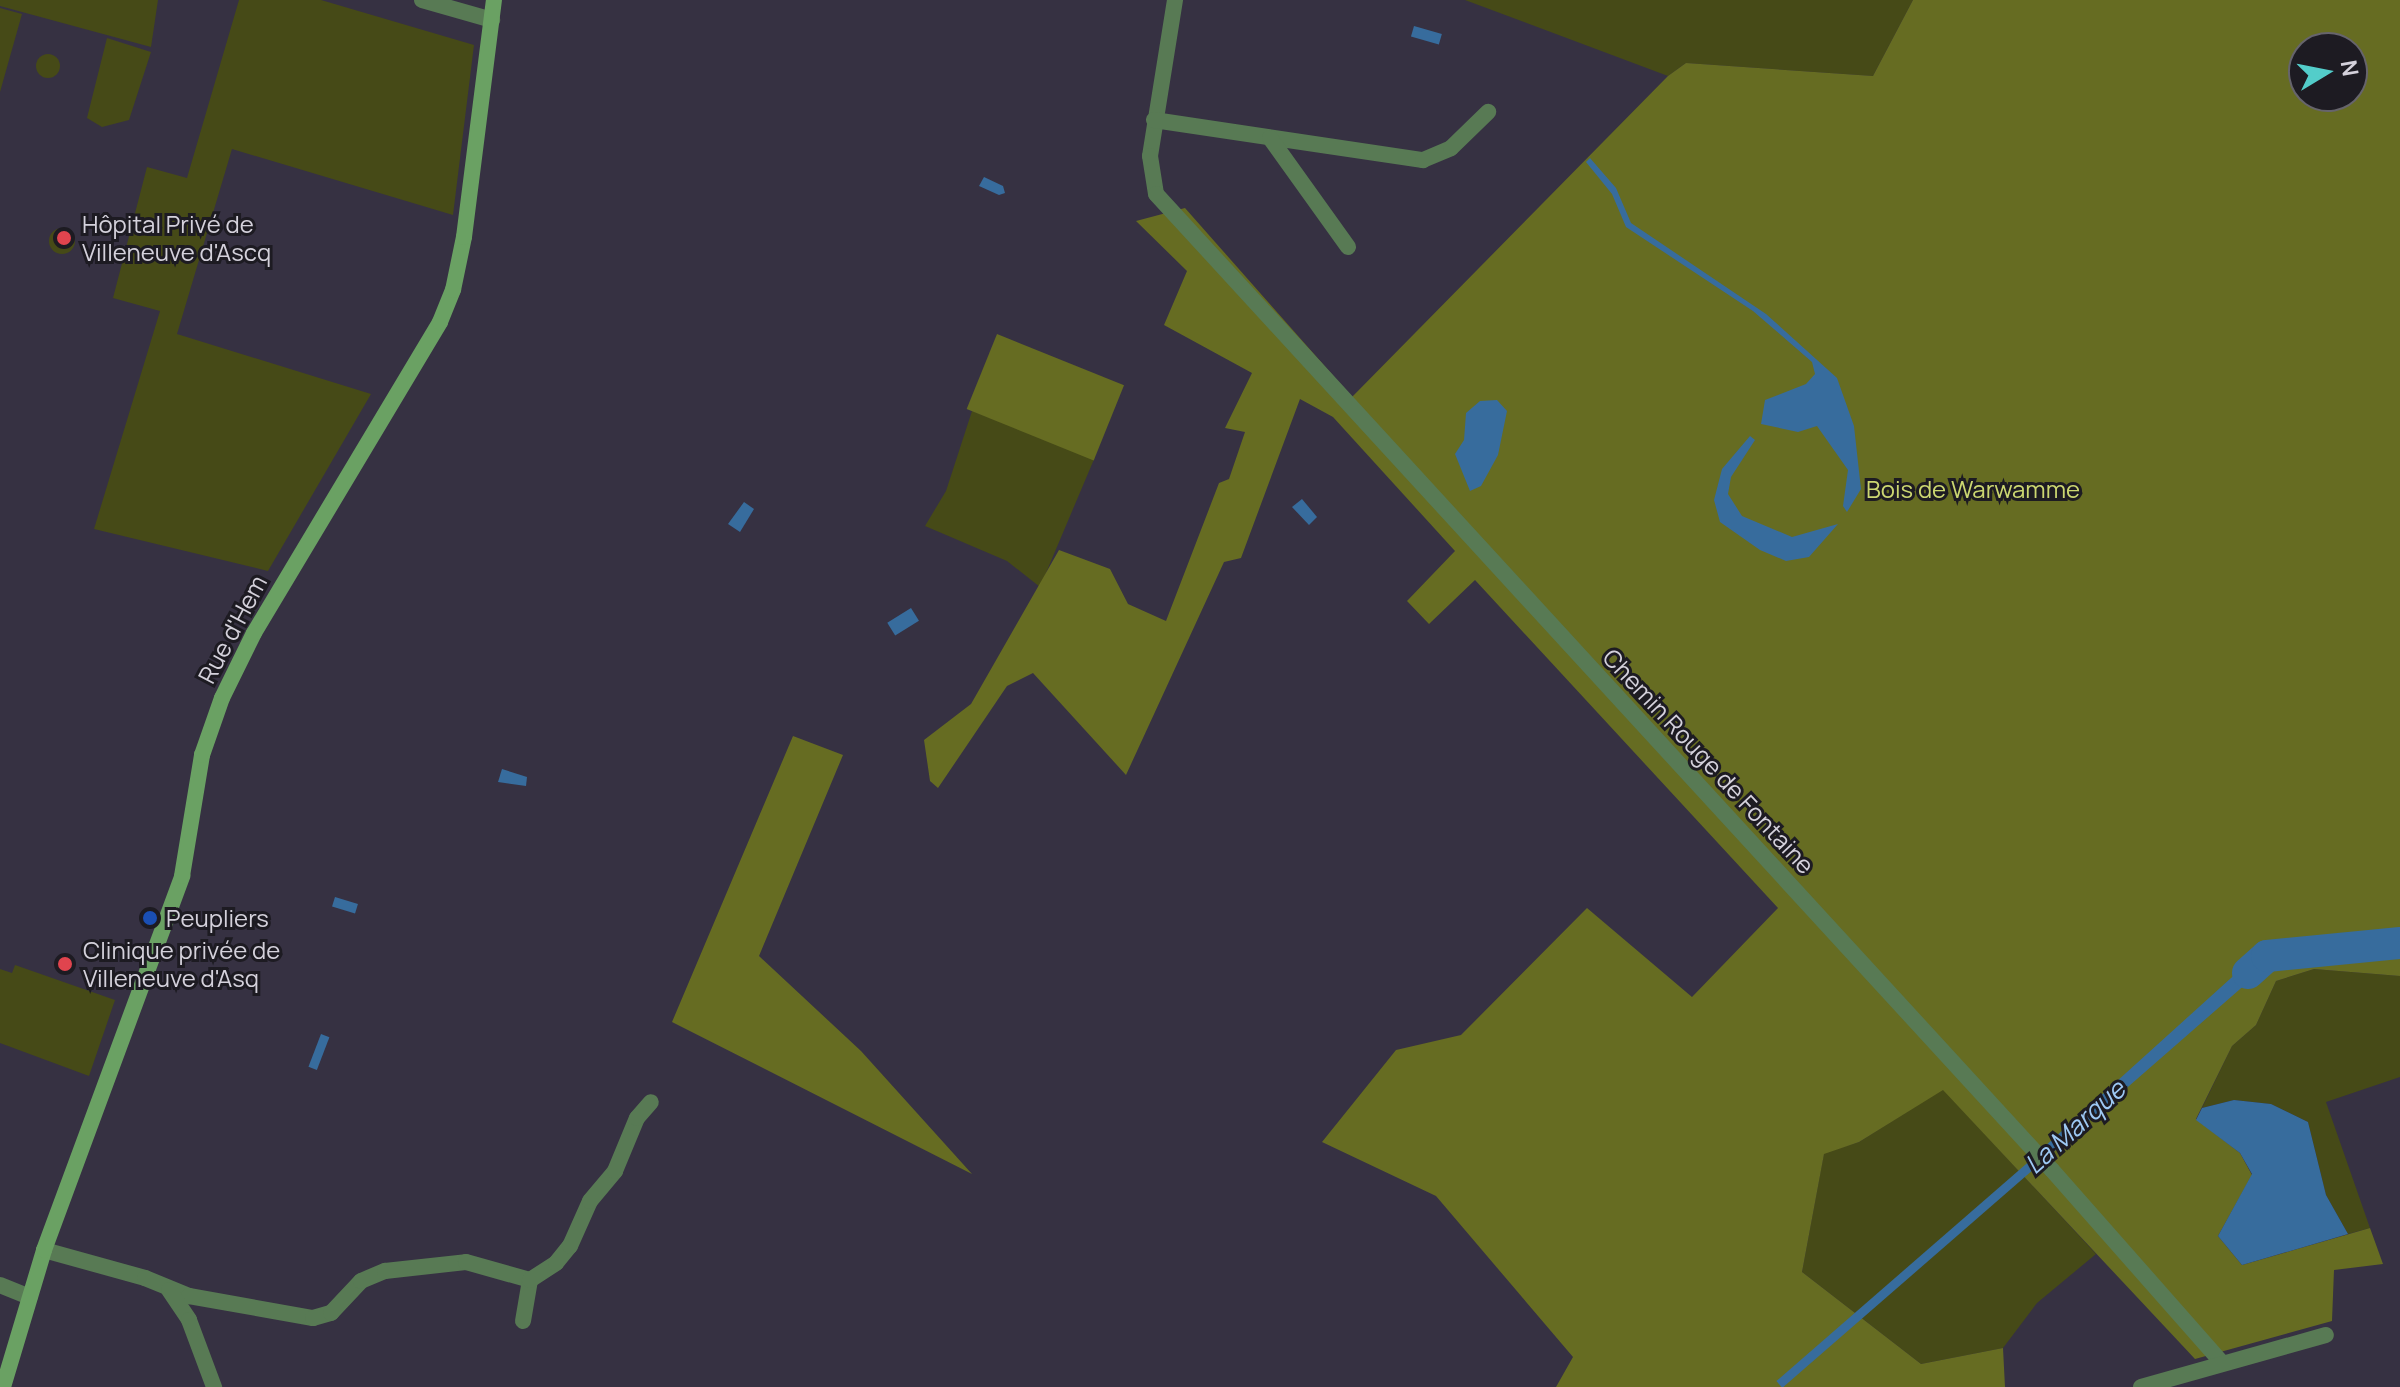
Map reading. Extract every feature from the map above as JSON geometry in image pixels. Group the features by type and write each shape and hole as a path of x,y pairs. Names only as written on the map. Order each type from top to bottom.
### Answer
{"street":[{"path":"422,0 492,20"},
{"name":"Rue d'Hem","path":"3,1387 44,1250 182,876 202,755 222,698 254,633 440,322 453,290 494,0"},
{"path":"1175,0 1154,120 1423,160 1451,148 1488,112"},
{"name":"Chemin Rouge de Fontaine","path":"1154,120 1150,168 1156,194 2052,1170 2222,1363"},
{"path":"1270,138 1348,247"},
{"path":"523,1321 530,1280 556,1263 570,1246 590,1201 615,1171 637,1118 651,1102"},
{"path":"44,1250 145,1278 169,1290 313,1318 331,1313 361,1281 385,1271 455,1261 530,1280"},
{"path":"0,1285 30,1297"},
{"path":"169,1290 189,1320 214,1387"},
{"path":"2141,1387 2326,1335"}],"green space":[{"path":"0,0 158,0 151,47 0,6"},
{"path":"239,0 321,0 474,45 453,215 232,149 177,334 371,394 268,571 94,529 160,311 113,298 147,167 187,178"},
{"path":"1465,0 1913,0 1873,76 1686,63 1668,76"},
{"name":"Bois de Warwamme","path":"1913,0 2400,0 2400,976 2314,969 2276,981 2256,1025 2232,1046 2196,1119 2240,1153 2252,1175 2218,1236 2242,1265 2370,1228 2383,1264 2334,1270 2332,1321 2195,1359 1943,1090 1859,1142 1824,1154 1802,1272 1921,1364 2003,1348 2005,1387 1556,1387 1573,1357 1436,1196 1322,1142 1396,1050 1461,1035 1587,908 1692,997 1778,908 1475,580 1429,624 1407,601 1455,551 1333,417 1300,399 1241,558 1224,562 1126,775 1033,673 1007,686 938,788 930,781 924,740 971,704 1059,550 1110,569 1128,604 1166,621 1219,483 1229,479 1245,432 1225,428 1252,373 1164,325 1187,271 1136,221 1185,208 1352,397 1668,76 1686,63 1873,76"},
{"path":"0,8 22,14 0,92"},
{"path":"107,38 151,52 129,120 102,127 87,118"},
{"path":"48,54 56,58 60,66 56,74 48,78 40,74 36,66 40,58"},
{"path":"62,228 72,231 75,241 72,251 62,254 52,251 49,241 52,231"},
{"path":"997,334 1124,385 1094,460 967,409"},
{"path":"972,411 1095,457 1040,587 1007,561 925,526 946,491"},
{"path":"793,736 843,755 759,956 861,1051 972,1174 672,1022"},
{"path":"15,965 115,1000 89,1076 0,1043 0,969 12,973"},
{"path":"2314,969 2400,976 2400,1077 2326,1102 2370,1228 2348,1234 2326,1195 2308,1122 2271,1104 2234,1100 2202,1108 2232,1046 2256,1025 2276,981"},
{"path":"1943,1089 2096,1254 2037,1303 2003,1348 1921,1364 1802,1272 1824,1153 1859,1142"}],"water":[{"path":"1414,26 1442,34 1439,45 1411,37"},
{"path":"1590,158 1616,188 1631,223 1766,314 1837,378 1854,426 1861,489 1847,512 1843,506 1848,470 1817,426 1798,432 1761,424 1765,400 1806,384 1815,374 1812,362 1753,311 1626,227 1612,194 1586,162"},
{"path":"984,177 1003,186 1005,193 999,195 979,186"},
{"path":"1497,400 1507,411 1498,455 1481,486 1470,491 1455,454 1464,440 1466,413 1480,401"},
{"path":"1750,436 1755,440 1731,477 1728,494 1742,516 1792,537 1838,524 1809,557 1786,561 1760,550 1720,522 1714,500 1722,469"},
{"path":"1302,499 1317,517 1309,525 1292,507"},
{"path":"744,502 754,509 740,532 728,524"},
{"path":"911,608 919,621 895,636 887,623"},
{"path":"502,769 527,777 526,786 498,782"},
{"path":"335,897 358,904 355,914 332,907"},
{"path":"2400,942 2400,956 2303,948 2271,962 2050,1155 2043,1148 2241,969 2297,944"},
{"path":"321,1034 329,1037 317,1070 308,1067"},
{"path":"2234,1100 2271,1104 2308,1122 2326,1195 2348,1234 2242,1265 2218,1236 2252,1174 2240,1153 2196,1120 2202,1108"},
{"path":"2033,1158 2039,1165 1783,1387 1776,1381"}],"waterway":[{"name":"La Marque","path":"2248,973 2267,956 2400,943"}],"place":[{"name":"Hôpital Privé de Villeneuve d'Ascq","path":"64,238"},
{"name":"Peupliers","path":"150,918"},
{"name":"Clinique privée de Villeneuve d'Asq","path":"65,964"}]}
